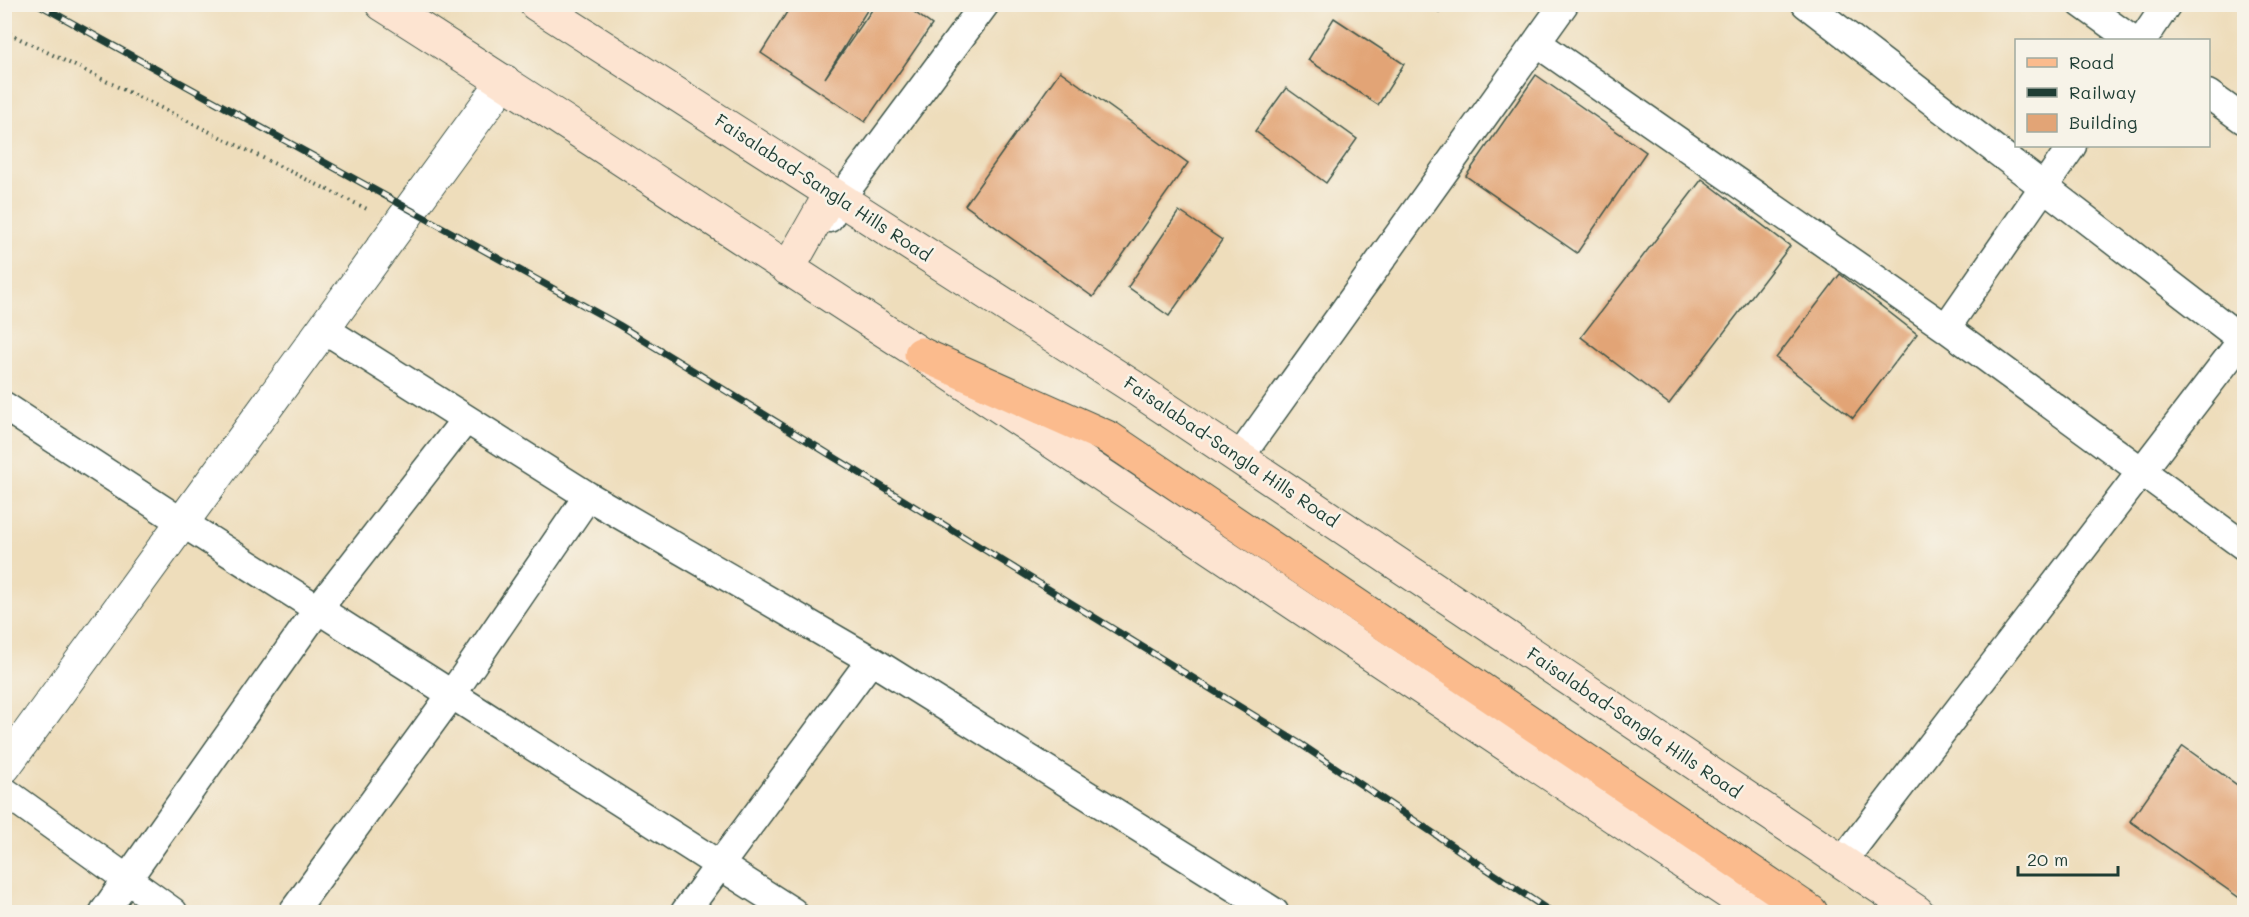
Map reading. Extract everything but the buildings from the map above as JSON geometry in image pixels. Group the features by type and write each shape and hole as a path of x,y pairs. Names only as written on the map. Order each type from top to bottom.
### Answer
{"main road":[{"path":"382,4 504,81 921,354 1757,912"},
{"name":"Faisalabad-Sangla Hills Road","path":"536,4 1138,390 1917,912"},
{"path":"793,272 835,196"},
{"path":"921,354 1109,438 1811,912"}],"street":[{"path":"835,196 985,4"},
{"path":"1239,458 1564,4"},
{"path":"1806,4 2244,339 1842,862"},
{"path":"2082,4 2131,39"},
{"path":"2145,39 2167,4"},
{"path":"1537,43 1946,328 2244,546"},
{"path":"4,767 504,81"},
{"path":"2210,95 2244,120"},
{"path":"1946,328 2071,147"},
{"path":"324,329 588,496 871,660 1274,912"},
{"path":"9,418 183,523 793,912"},
{"path":"104,912 318,609 466,419"},
{"path":"292,912 452,694 588,496"},
{"path":"685,912 871,660"},
{"path":"4,790 174,912"}],"path":[{"path":"4,31 399,224"}],"railway":[{"path":"38,4 619,325 1302,745 1551,912"}]}
